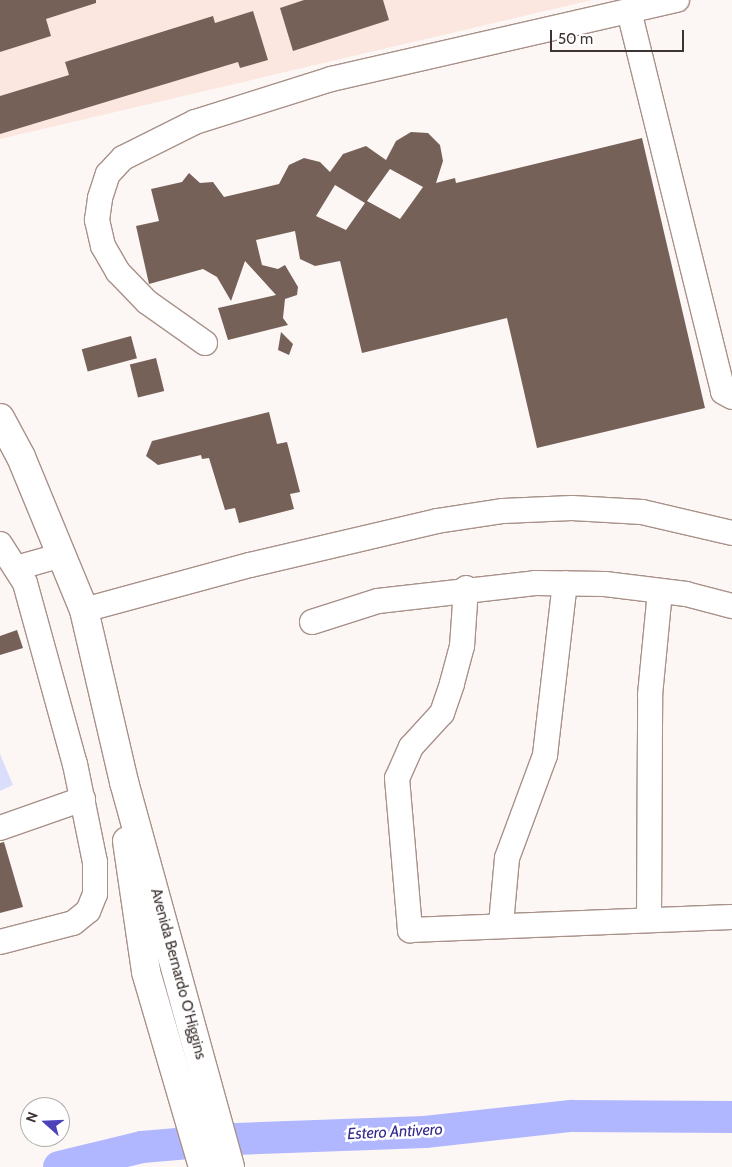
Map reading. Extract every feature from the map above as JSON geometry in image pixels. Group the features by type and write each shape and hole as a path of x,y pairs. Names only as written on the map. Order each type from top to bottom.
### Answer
{"main road":[{"name":"Avenida Bernardo O'Higgins","path":"0,420 62,555 84,610 124,782 230,1167"},
{"name":"Avenida Bernardo O'Higgins","path":"124,782 127,845 146,972 203,1167"}],"street":[{"path":"205,343 146,302 118,272 103,246 97,220 100,198 108,174 123,158 195,122 331,79 677,0"},
{"path":"629,11 723,392 732,397"},
{"path":"84,610 250,565 437,521 503,511 572,508 642,512 732,533"},
{"path":"0,544 25,583 84,799 94,862 95,894 88,911 73,923 0,942"},
{"path":"16,568 62,555"},
{"path":"501,924 507,858 545,755 565,584"},
{"path":"312,622 378,602 466,588 565,584 660,591 732,606"},
{"path":"466,588 462,646 442,713 411,747 398,778 410,930 501,924 732,917"},
{"path":"649,919 650,695 660,591"},
{"path":"0,828 84,799"}],"shaded area":[{"path":"0,0 592,0 0,139"},
{"path":"0,754 13,785 0,791"}],"building":[{"path":"0,0 96,0 96,3 46,19 51,36 0,52"},
{"path":"304,0 383,0 389,20 293,51 280,8"},
{"path":"253,11 268,60 240,68 238,62 0,134 0,96 69,75 65,62 213,16 215,23"},
{"path":"411,132 428,133 440,145 443,161 436,183 455,178 456,183 642,138 705,408 537,448 507,318 362,353 340,261 315,266 300,259 295,231 256,240 262,265 278,269 285,265 298,287 297,295 285,299 283,318 288,325 228,340 218,308 276,295 245,261 231,301 217,277 203,269 149,284 136,226 159,221 151,189 182,182 189,173 200,183 213,182 224,197 279,184 289,165 304,158 320,162 330,172 343,154 366,146 386,160 396,141","holes":["390,169 423,187 400,219 367,201","335,185 365,203 346,230 316,216"]},
{"path":"281,332 293,344 289,355 278,350"},
{"path":"131,336 137,358 88,371 82,349"},
{"path":"156,358 164,391 138,398 130,365"},
{"path":"269,412 277,444 287,442 300,492 290,494 294,509 239,523 235,508 225,510 209,458 202,459 201,455 158,465 146,456 152,441"},
{"path":"17,630 23,648 0,655 0,636"},
{"path":"4,842 23,907 0,913 0,843"}],"waterway":[{"name":"Estero Antivero","path":"59,1167 142,1147 236,1139 425,1132 571,1116 732,1117"}]}
